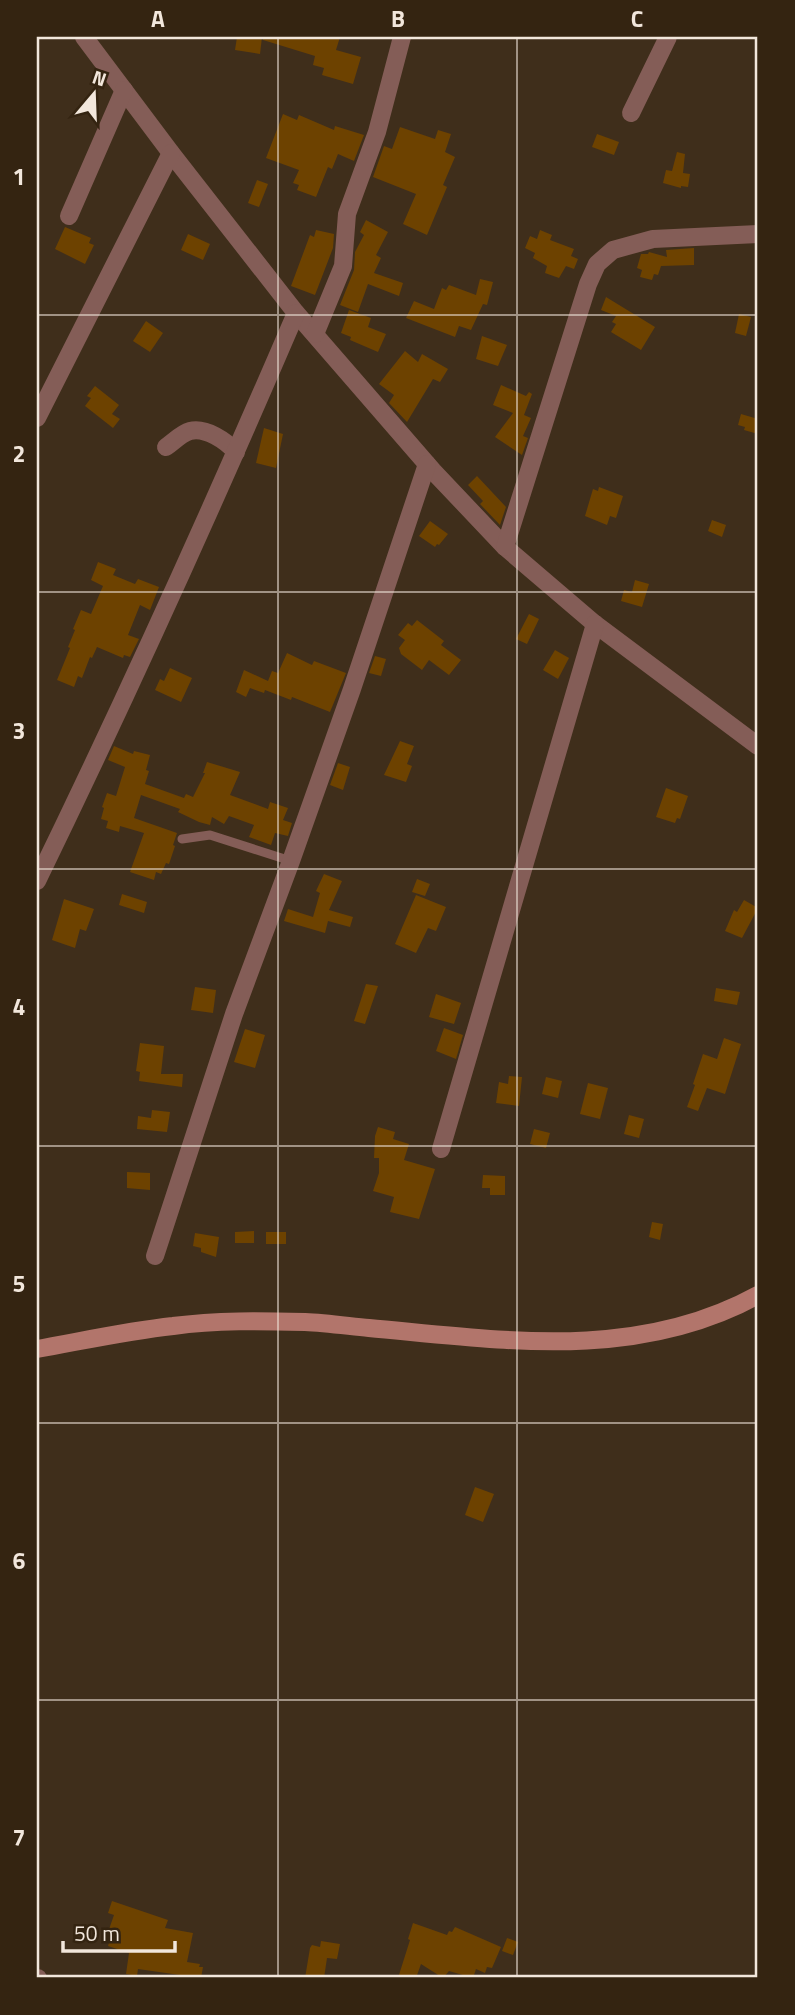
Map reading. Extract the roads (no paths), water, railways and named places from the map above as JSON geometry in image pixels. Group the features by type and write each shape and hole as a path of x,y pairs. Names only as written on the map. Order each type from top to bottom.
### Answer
{"main road":[{"path":"37,1349 174,1325 239,1321 309,1322 540,1343 605,1341 675,1328 758,1295"}],"street":[{"path":"84,37 296,313 427,464 505,547 596,624 758,746"},
{"path":"315,334 343,265 347,214 377,132 402,37"},
{"path":"631,113 668,37"},
{"path":"69,216 124,90"},
{"path":"37,418 171,153"},
{"path":"505,547 588,284 597,264 613,250 653,239 758,234"},
{"path":"37,881 236,452 296,313"},
{"path":"166,447 189,431 199,431 227,442 236,452"},
{"path":"155,1256 234,1014 352,689 427,464"},
{"path":"441,1149 596,624"}],"lane":[{"path":"182,839 210,835 291,861"}]}
